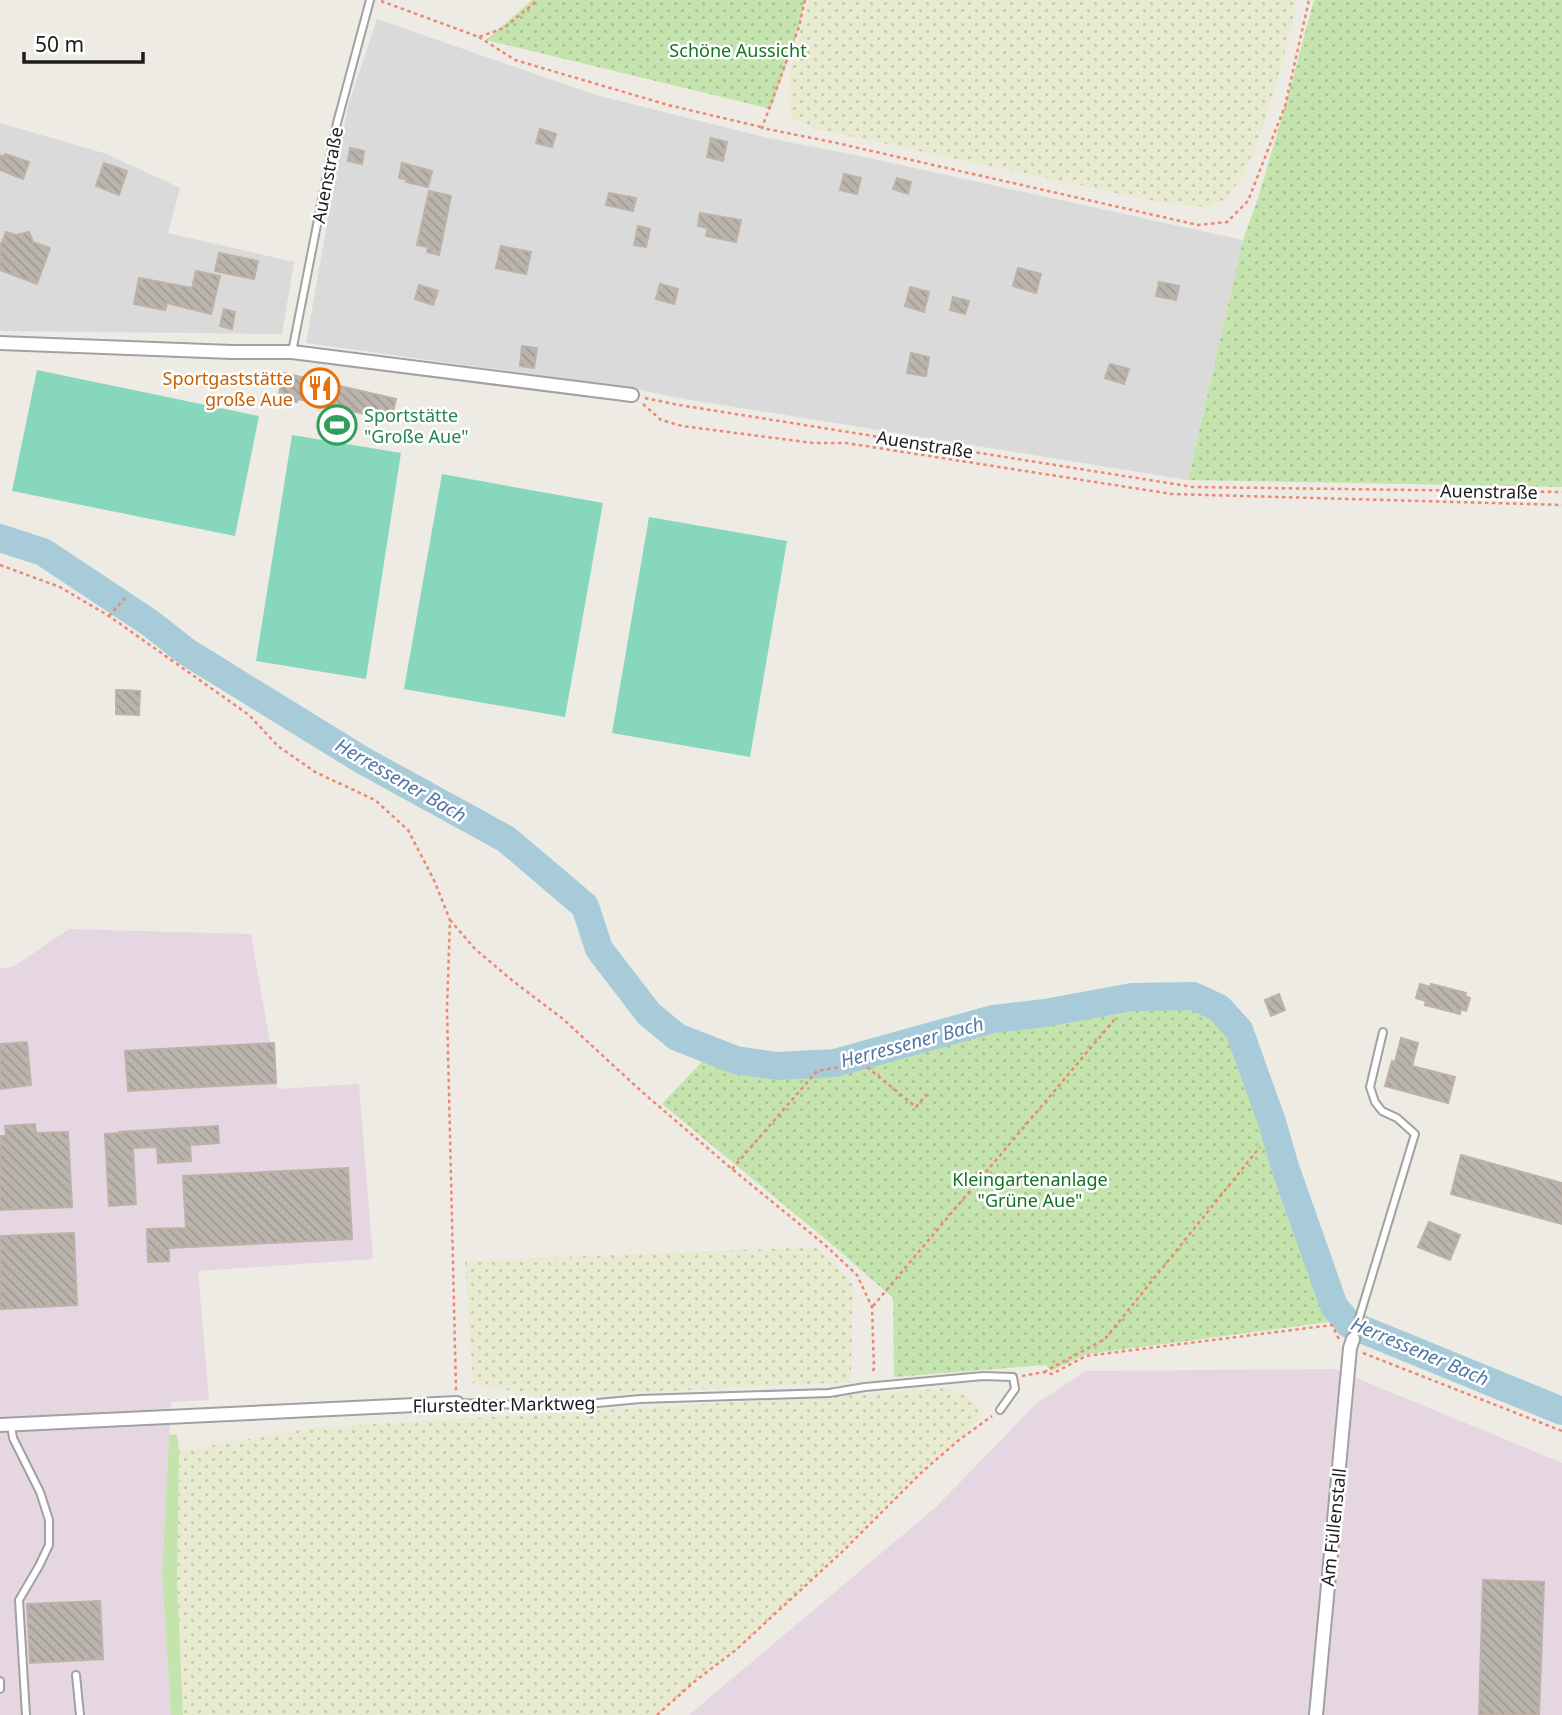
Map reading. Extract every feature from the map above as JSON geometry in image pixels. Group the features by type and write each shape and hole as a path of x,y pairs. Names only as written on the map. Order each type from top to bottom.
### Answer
{"street":[{"path":"0,342 292,352 632,395"},
{"name":"Am Füllenstall","path":"1316,1715 1352,1344"},
{"name":"Flurstedter Marktweg","path":"6,1425 457,1403"}],"lane":[{"name":"Auenstraße","path":"292,352 337,123 370,0"},
{"path":"1352,1344 1415,1134 1397,1118 1382,1111 1375,1102 1370,1087 1383,1032"},
{"name":"Flurstedter Marktweg","path":"457,1403 566,1405 640,1399 829,1393 865,1387 1013,1377"},
{"path":"1000,1410 1015,1389 1013,1377"},
{"path":"6,1425 40,1492 50,1520 49,1545 19,1600 26,1715"},
{"path":"76,1675 80,1715"},
{"path":"0,1681 0,1689"}],"path":[{"path":"378,0 479,37 515,60 668,105 1198,225 1227,222 1248,201 1285,106 1309,0"},
{"path":"479,37 504,28 538,0"},
{"path":"762,128 799,27 806,0"},
{"path":"632,395 661,420 682,426 813,443 846,443 1172,494 1562,505"},
{"name":"Auenstraße","path":"632,395 1193,487 1562,492"},
{"path":"0,565 60,587 109,615 249,715 278,746 315,772 375,800 408,830 450,920 475,949 563,1019 641,1091 825,1245 856,1275 872,1307 874,1368 865,1387"},
{"path":"109,615 126,597"},
{"path":"450,920 447,1009 457,1403"},
{"path":"872,1307 1115,1020"},
{"path":"732,1169 817,1071 862,1063 916,1107 927,1094"},
{"path":"1013,1377 1044,1372 1104,1339 1260,1147"},
{"path":"1044,1372 1052,1374 1086,1356 1332,1325 1338,1338 1562,1430"},
{"path":"657,1715 737,1649 923,1471 1000,1410"}],"shaded area":[{"path":"377,19 596,95 768,138 1243,240 1188,480 631,388 306,343 348,106"},
{"path":"0,123 107,154 180,188 168,233 294,262 282,334 0,331"},
{"path":"69,929 251,934 278,1089 359,1084 373,1259 198,1271 209,1400 171,1402 162,1574 171,1715 0,1715 0,968 13,967"},
{"path":"1335,1369 1562,1463 1562,1715 689,1715 936,1507 1037,1403 1086,1371"}],"green space":[{"name":"Schöne Aussicht","path":"532,0 805,0 799,27 771,109 486,40"},
{"path":"808,0 1298,0 1261,133 1243,176 1224,200 1206,207 1168,204 816,129 792,119 789,105 790,71"},
{"path":"1314,0 1562,0 1562,487 1188,480 1243,240 1285,107"},
{"path":"37,370 259,416 235,536 12,491"},
{"path":"292,435 401,453 366,679 256,661"},
{"path":"442,474 603,503 565,717 404,689"},
{"path":"649,517 787,541 750,757 612,733"},
{"name":"Kleingartenanlage \"Grüne Aue\"","path":"1132,997 1176,1001 1215,1016 1235,1044 1246,1088 1296,1236 1330,1322 1087,1354 1051,1371 1046,1365 894,1377 893,1298 662,1104 709,1054 777,1067 835,1063 993,1019 1046,1013"},
{"path":"816,1247 853,1284 851,1382 547,1397 473,1384 465,1261"},
{"path":"948,1388 969,1397 982,1416 737,1649 657,1715 183,1715 177,1580 179,1451 312,1428"},
{"path":"177,1434 177,1580 183,1715 171,1715 162,1574 169,1435"}],"building":[{"path":"540,129 556,134 552,147 536,143"},
{"path":"711,138 727,142 723,161 707,157"},
{"path":"350,148 364,151 362,164 348,161"},
{"path":"5,154 29,162 23,179 0,170 0,155 4,157"},
{"path":"104,163 127,171 119,195 96,186"},
{"path":"402,163 432,171 428,187 399,178"},
{"path":"844,174 861,178 857,194 840,190"},
{"path":"897,178 911,182 908,194 893,189"},
{"path":"429,191 451,196 439,255 427,252 428,247 417,245"},
{"path":"609,193 636,198 633,211 606,205"},
{"path":"700,213 741,220 736,242 706,236 708,228 698,226"},
{"path":"638,226 650,229 646,247 634,245"},
{"path":"6,232 16,235 29,232 33,242 50,248 37,284 0,270 0,247"},
{"path":"501,246 531,252 526,274 496,268"},
{"path":"219,253 258,261 254,279 215,271"},
{"path":"1018,268 1041,274 1036,293 1013,286"},
{"path":"196,271 220,276 211,314 167,303 165,310 134,304 139,278 192,288"},
{"path":"1159,282 1179,286 1176,300 1156,296"},
{"path":"660,284 678,289 674,304 656,299"},
{"path":"419,285 438,291 433,305 415,299"},
{"path":"910,287 929,292 924,312 905,306"},
{"path":"953,297 969,301 965,314 950,310"},
{"path":"224,309 235,312 232,329 220,326"},
{"path":"522,346 537,348 534,368 520,366"},
{"path":"911,353 929,357 926,376 907,373"},
{"path":"1110,364 1129,369 1124,384 1105,378"},
{"path":"284,373 396,399 391,420 298,399 297,402 278,398"},
{"path":"116,690 140,691 139,715 116,714"},
{"path":"1420,984 1430,987 1431,984 1466,993 1465,996 1470,998 1466,1011 1461,1009 1460,1014 1425,1005 1426,1001 1416,998"},
{"path":"1279,994 1285,1010 1271,1016 1265,1000"},
{"path":"1401,1038 1418,1043 1412,1066 1455,1077 1448,1103 1385,1086"},
{"path":"27,1042 31,1085 0,1089 0,1044"},
{"path":"274,1043 276,1083 128,1091 125,1051"},
{"path":"35,1124 36,1133 68,1132 72,1207 0,1210 0,1136 6,1136 5,1126"},
{"path":"218,1126 219,1143 190,1145 191,1161 158,1163 157,1147 133,1148 136,1204 109,1206 105,1134"},
{"path":"1461,1155 1562,1183 1562,1224 1451,1194"},
{"path":"348,1168 352,1239 169,1248 169,1261 148,1262 147,1229 186,1228 183,1176"},
{"path":"1429,1222 1460,1235 1450,1260 1418,1247"},
{"path":"74,1233 77,1305 0,1309 0,1236"},
{"path":"1483,1580 1544,1582 1539,1715 1479,1715"},
{"path":"100,1601 103,1659 30,1663 27,1604"}],"waterway":[{"name":"Herressener Bach","path":"0,538 43,552 150,623 187,652 362,760 506,839 585,906 599,949 649,1014 677,1037 736,1060 777,1066 835,1063 993,1019 1045,1013 1132,997 1193,996 1219,1008 1239,1030 1334,1306 1349,1324 1562,1411"}],"place":[{"name":"Sportgaststätte große Aue","path":"320,388"},
{"name":"Sportstätte \"Große Aue\"","path":"337,425"}]}
